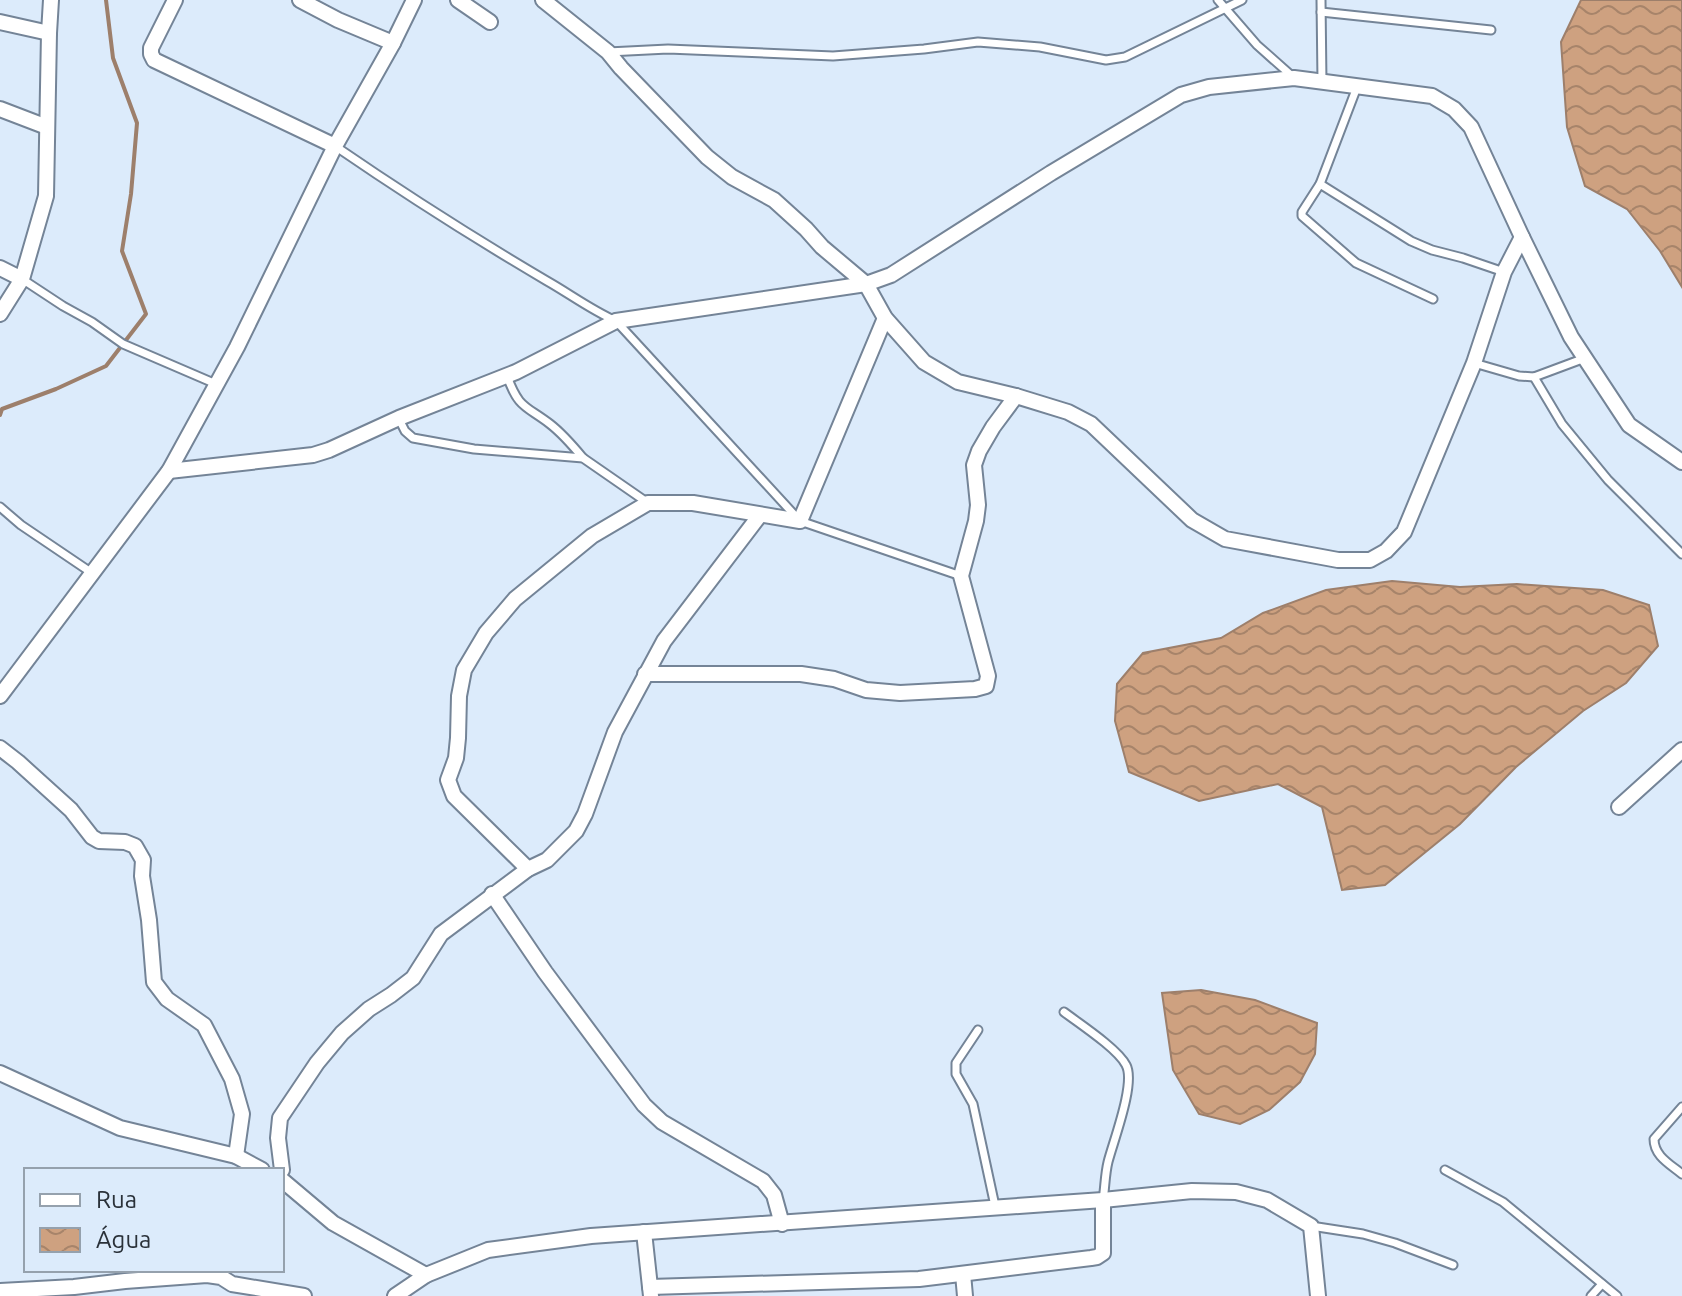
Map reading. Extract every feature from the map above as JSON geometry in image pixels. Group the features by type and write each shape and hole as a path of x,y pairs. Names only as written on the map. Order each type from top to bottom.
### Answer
{"street":[{"path":"0,314 22,279 46,196 51,0"},
{"path":"175,0 151,48 154,60 335,146"},
{"path":"300,0 393,43"},
{"path":"0,696 169,471 237,347 335,146 414,0"},
{"path":"458,0 490,22"},
{"path":"543,0 608,52 707,157 732,177 774,200 866,284 885,318 924,362 958,382 1068,412 1091,424 1192,520 1225,539 1338,560 1370,560 1386,551 1404,532 1474,363 1504,272 1522,237"},
{"path":"0,22 49,33"},
{"path":"169,471 313,455 329,450 399,418 507,376 616,321 866,284 891,275 1181,95 1209,87 1294,78 1432,96 1454,109 1471,127 1571,337 1629,425 1682,462"},
{"path":"0,109 47,127"},
{"path":"0,268 22,279"},
{"path":"528,869 454,796 448,780 456,758 459,696 464,670 486,633 515,599 592,536 648,503 693,503 800,521 885,318"},
{"path":"645,674 801,674 834,679 866,690 900,693 986,686 988,676 961,576 977,513 974,465 993,427 1016,396"},
{"path":"282,1168 278,1138 280,1118 317,1063 342,1033 369,1009 413,978 441,934 492,894 547,860 576,831 615,732 664,641 760,515"},
{"path":"0,748 71,810 92,837 99,841 125,842 135,846 143,860 142,876 154,982 167,999 204,1025 232,1079 242,1114 236,1156"},
{"path":"1619,807 1682,750"},
{"path":"492,894 545,972 644,1105 662,1122 763,1181 774,1195 782,1224"},
{"path":"0,1073 120,1128 236,1156 258,1168"},
{"path":"284,1182 333,1223 426,1275"},
{"path":"395,1296 426,1275 488,1250 591,1236 1192,1191 1236,1192 1267,1200 1311,1226 1318,1296"},
{"path":"644,1232 650,1292 919,1279 1097,1257 1103,1253 1103,1200"},
{"path":"963,1274 965,1296"},
{"path":"0,1291 207,1275 221,1277 232,1284 304,1296"}],"lane":[{"path":"1218,0 1257,45 1294,78"},
{"path":"608,52 668,49 833,56 978,42 1040,47 1106,60 1125,57 1242,0"},
{"path":"1321,0 1322,82"},
{"path":"1321,12 1491,30"},
{"path":"1357,87 1320,184 1302,216 1356,263 1433,299"},
{"path":"335,146 481,243 616,321 800,521 961,576"},
{"path":"1320,184 1411,241 1504,272"},
{"path":"22,279 123,344 216,385"},
{"path":"1474,363 1519,376 1534,377 1585,358"},
{"path":"507,376 514,395 521,403 562,435 583,458 648,503"},
{"path":"1534,377 1562,424 1608,480 1682,554"},
{"path":"399,418 405,431 413,438 474,449 583,458"},
{"path":"0,507 93,574"},
{"path":"1064,1012 1113,1050 1126,1065 1129,1077 1118,1133 1107,1164 1103,1200"},
{"path":"978,1030 956,1063 956,1074 973,1104 995,1206"},
{"path":"1682,1107 1654,1139 1654,1148 1682,1174"},
{"path":"1445,1170 1503,1202 1617,1296"},
{"path":"1311,1226 1374,1237 1453,1265"},
{"path":"1591,1296 1602,1284"}],"water":[{"path":"1581,0 1682,0 1682,287 1660,251 1627,209 1585,186 1567,127 1561,42"},
{"path":"1392,581 1460,587 1517,584 1603,590 1649,605 1658,646 1626,683 1583,711 1516,767 1460,824 1385,885 1342,890 1322,807 1278,784 1199,801 1129,772 1115,721 1117,684 1143,653 1221,638 1263,613 1326,590"},
{"path":"1201,990 1255,1000 1317,1023 1315,1054 1300,1082 1269,1110 1240,1124 1199,1114 1173,1070 1162,993"}],"waterway":[{"path":"0,415 2,409 106,366 146,314 122,251 137,123 113,58 106,0"}]}
